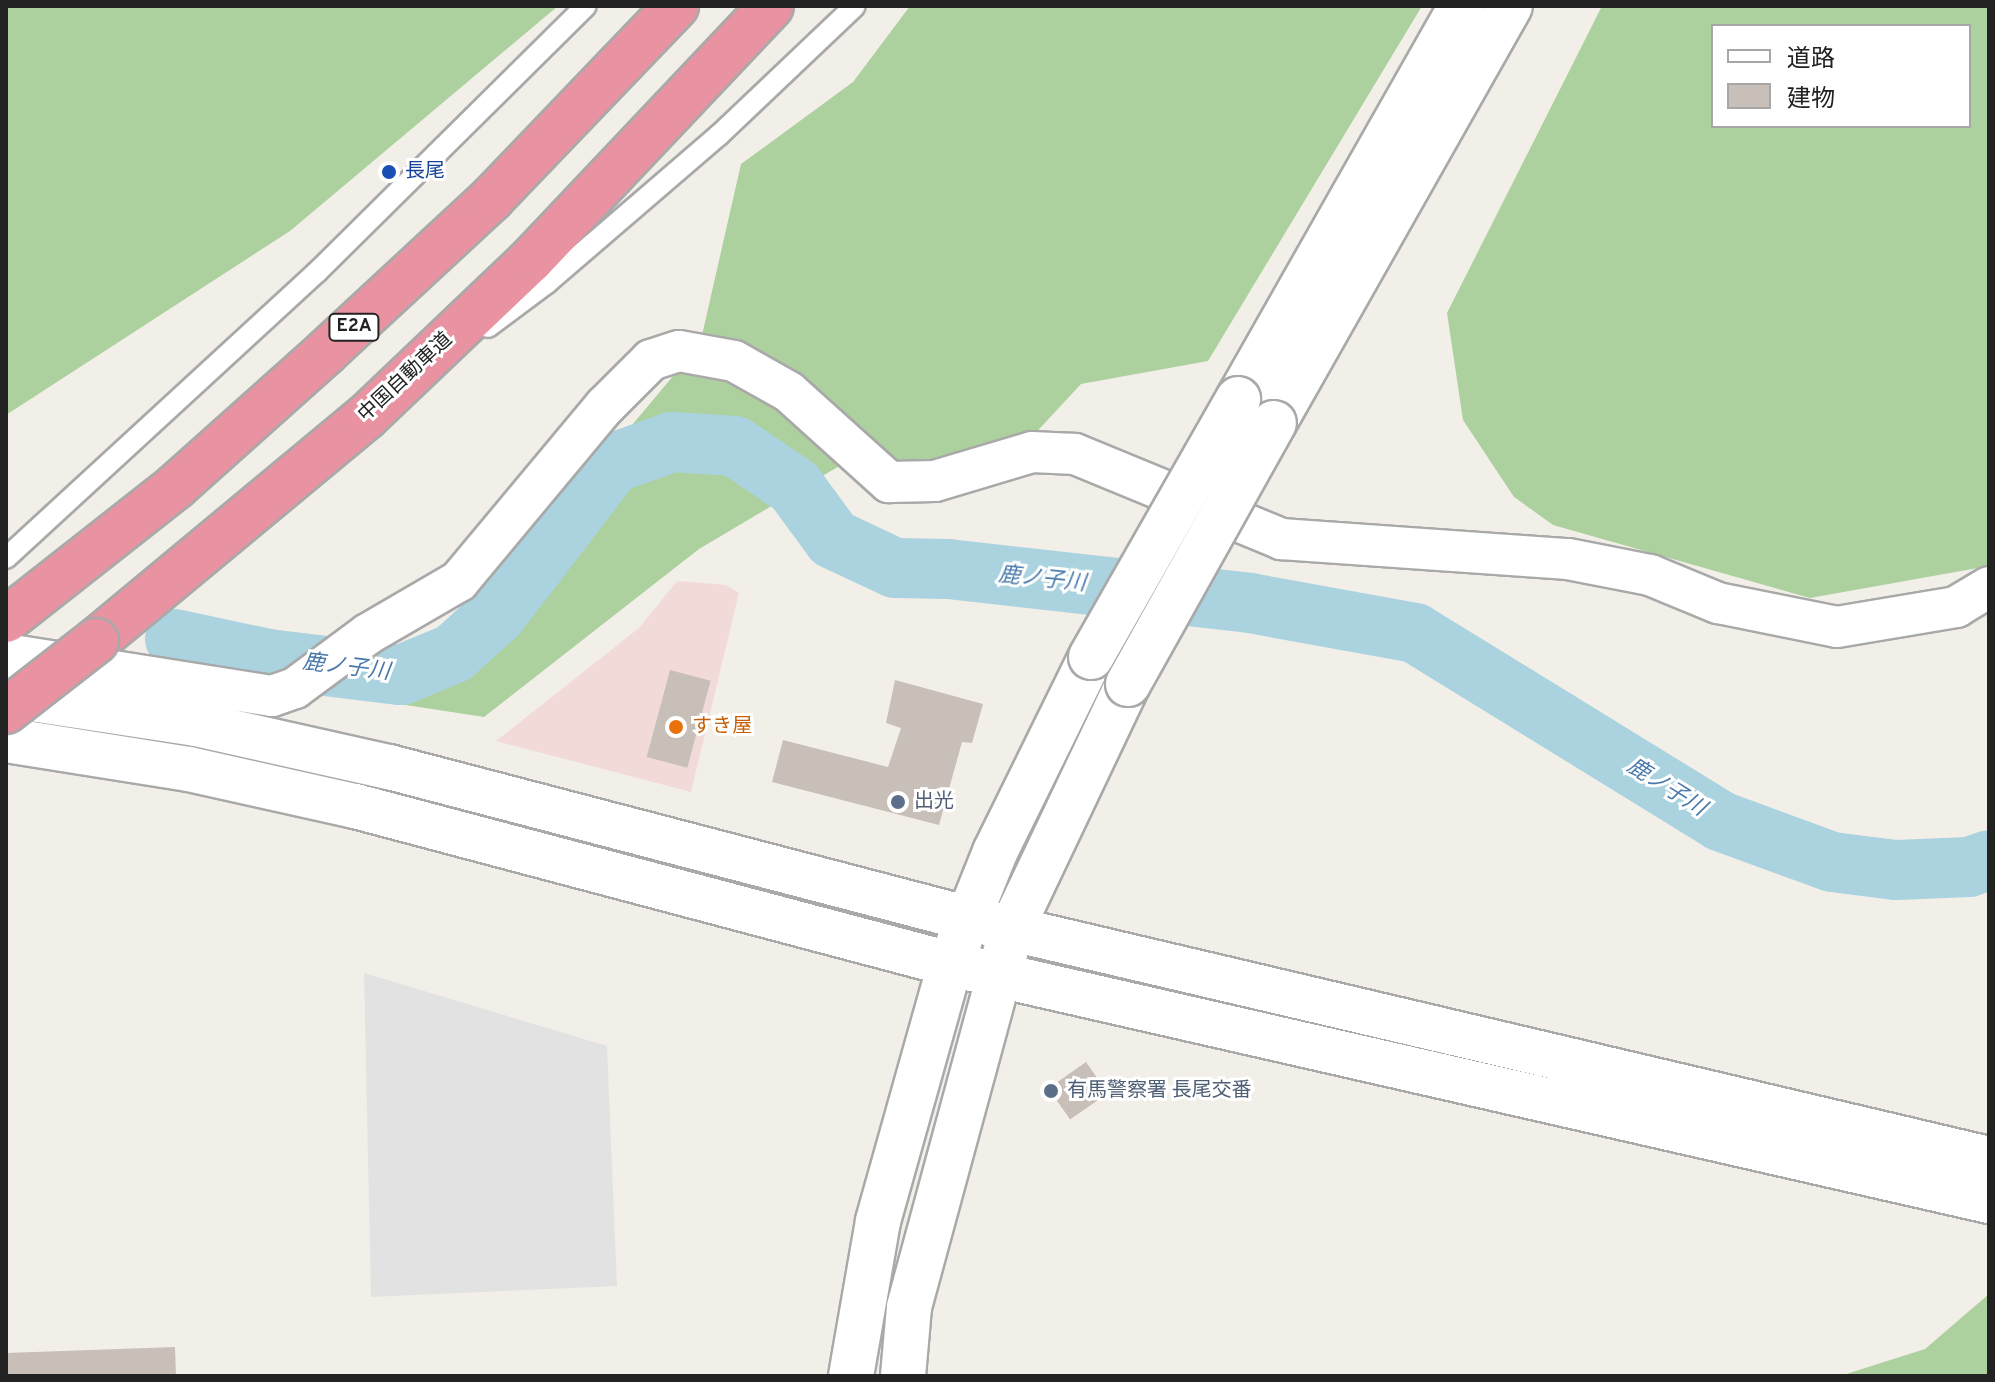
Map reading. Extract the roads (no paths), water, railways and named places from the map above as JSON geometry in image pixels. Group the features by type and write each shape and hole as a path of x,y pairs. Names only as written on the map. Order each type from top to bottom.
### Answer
{"highway":[{"name":"E2A","path":"6,620 175,487 327,351 492,198 676,6"},
{"name":"中国自動車道","path":"6,711 96,641 366,417 531,260 771,6"}],"street":[{"path":"851,1376 878,1221 950,964 966,918 1091,657 1461,6"},
{"path":"903,1376 909,1307 1012,928 1128,684 1510,6"},
{"path":"6,654 272,696 295,688 368,634 459,581 605,406 651,360 679,351 734,361 789,392 889,482 935,481 1032,452 1075,454 1281,539 1568,559 1650,575 1718,603 1837,627 1956,607 1989,587"},
{"path":"6,695 196,724 389,767 966,918 1989,1159"},
{"path":"6,740 189,769 355,806 950,964 1989,1201"}],"lane":[{"path":"6,558 317,272 586,6"},
{"path":"366,417 547,283 719,135 855,6"}],"waterway":[{"name":"鹿ノ子川","path":"175,639 268,659 401,675 454,653 497,614 613,463 672,442 735,446 795,487 833,539 895,568 948,569 1250,603 1415,633 1720,821 1832,862 1896,870 1969,867 1989,860"}],"place":[{"name":"長尾","path":"389,172"},
{"name":"すき屋","path":"676,727"},
{"name":"出光","path":"898,802"},
{"name":"有馬警察署 長尾交番","path":"1051,1091"}]}
